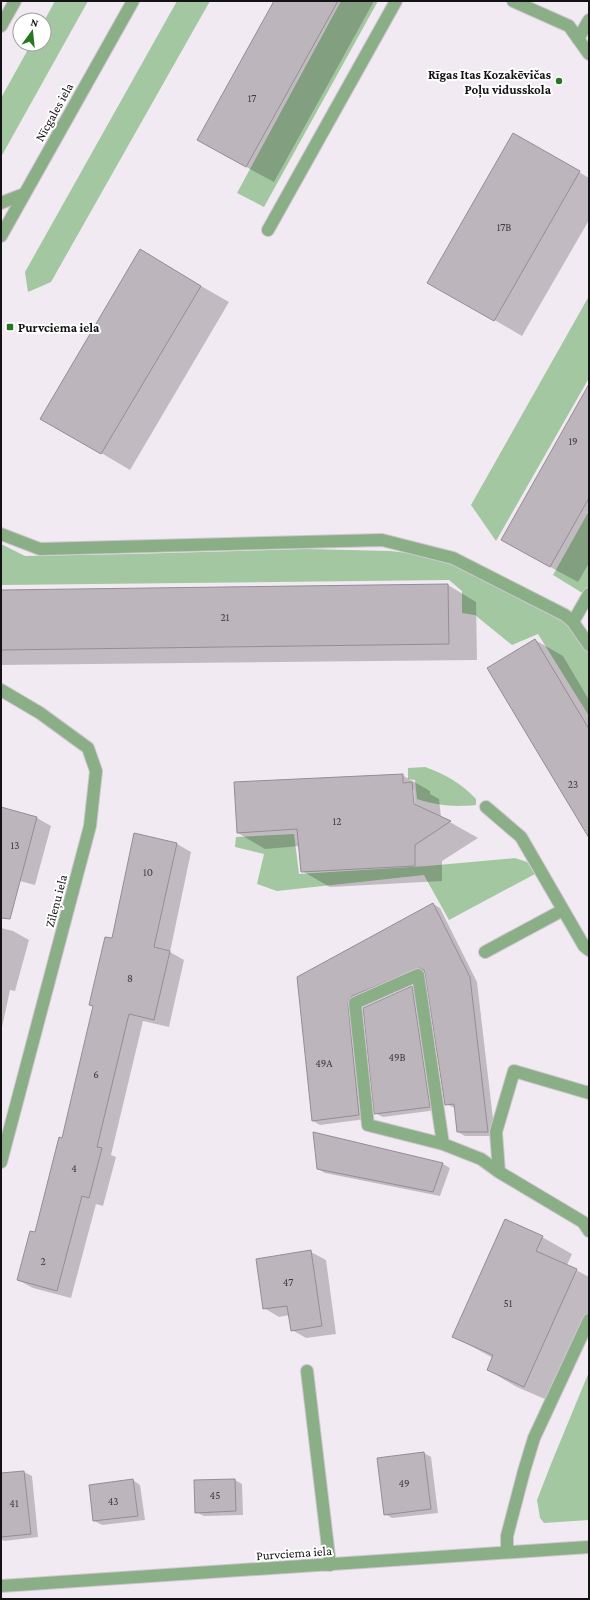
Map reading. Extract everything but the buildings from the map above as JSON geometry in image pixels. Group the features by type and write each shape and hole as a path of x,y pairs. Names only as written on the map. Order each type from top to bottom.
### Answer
{"street":[{"path":"1,26 15,1"},
{"name":"Nīcgales iela","path":"1,236 133,1"},
{"path":"268,230 396,1"},
{"path":"513,1 569,26 589,54"},
{"path":"578,39 589,20"},
{"path":"1,203 24,194"},
{"path":"1,534 40,549 382,540 453,558 565,615 573,622 589,645"},
{"path":"573,622 589,594"},
{"name":"Zileņu iela","path":"1,690 40,714 88,748 96,771 90,826 1,1162"},
{"path":"486,807 521,837 584,946 589,950"},
{"path":"485,952 563,910"},
{"path":"443,1144 418,975 355,1003 368,1126 443,1144 481,1159 499,1172 583,1222 589,1231"},
{"path":"499,1172 496,1132 514,1072 589,1093"},
{"path":"507,1552 507,1536 534,1438 589,1320"},
{"path":"307,1371 330,1565"},
{"name":"Purvciema iela","path":"1,1586 589,1547"}],"green space":[{"path":"55,1 88,1 1,157 1,98 27,52 52,52 52,12 49,12"},
{"path":"177,1 210,1 51,282 28,292 25,272"},
{"path":"341,1 378,1 264,207 237,193"},
{"path":"589,296 589,378 496,541 471,505"},
{"path":"589,511 589,585 584,594 553,575"},
{"path":"1,544 25,556 306,549 390,551 434,556 492,582 556,614 572,628 589,653 589,716 538,634 512,645 475,615 462,613 462,591 449,580 1,585"},
{"path":"425,767 446,776 459,784 476,799 476,805 446,805 417,799 415,780 408,779 408,768"},
{"path":"294,834 299,874 427,866 515,858 527,862 535,874 449,920 424,875 277,891 257,884 264,854 235,847 236,837"},
{"path":"589,1372 589,1520 544,1523 540,1518 537,1500"}],"place":[{"name":"Rīgas Itas Kozakēvičas Poļu vidusskola","path":"559,81"},
{"name":"Purvciema iela","path":"10,327"}]}
